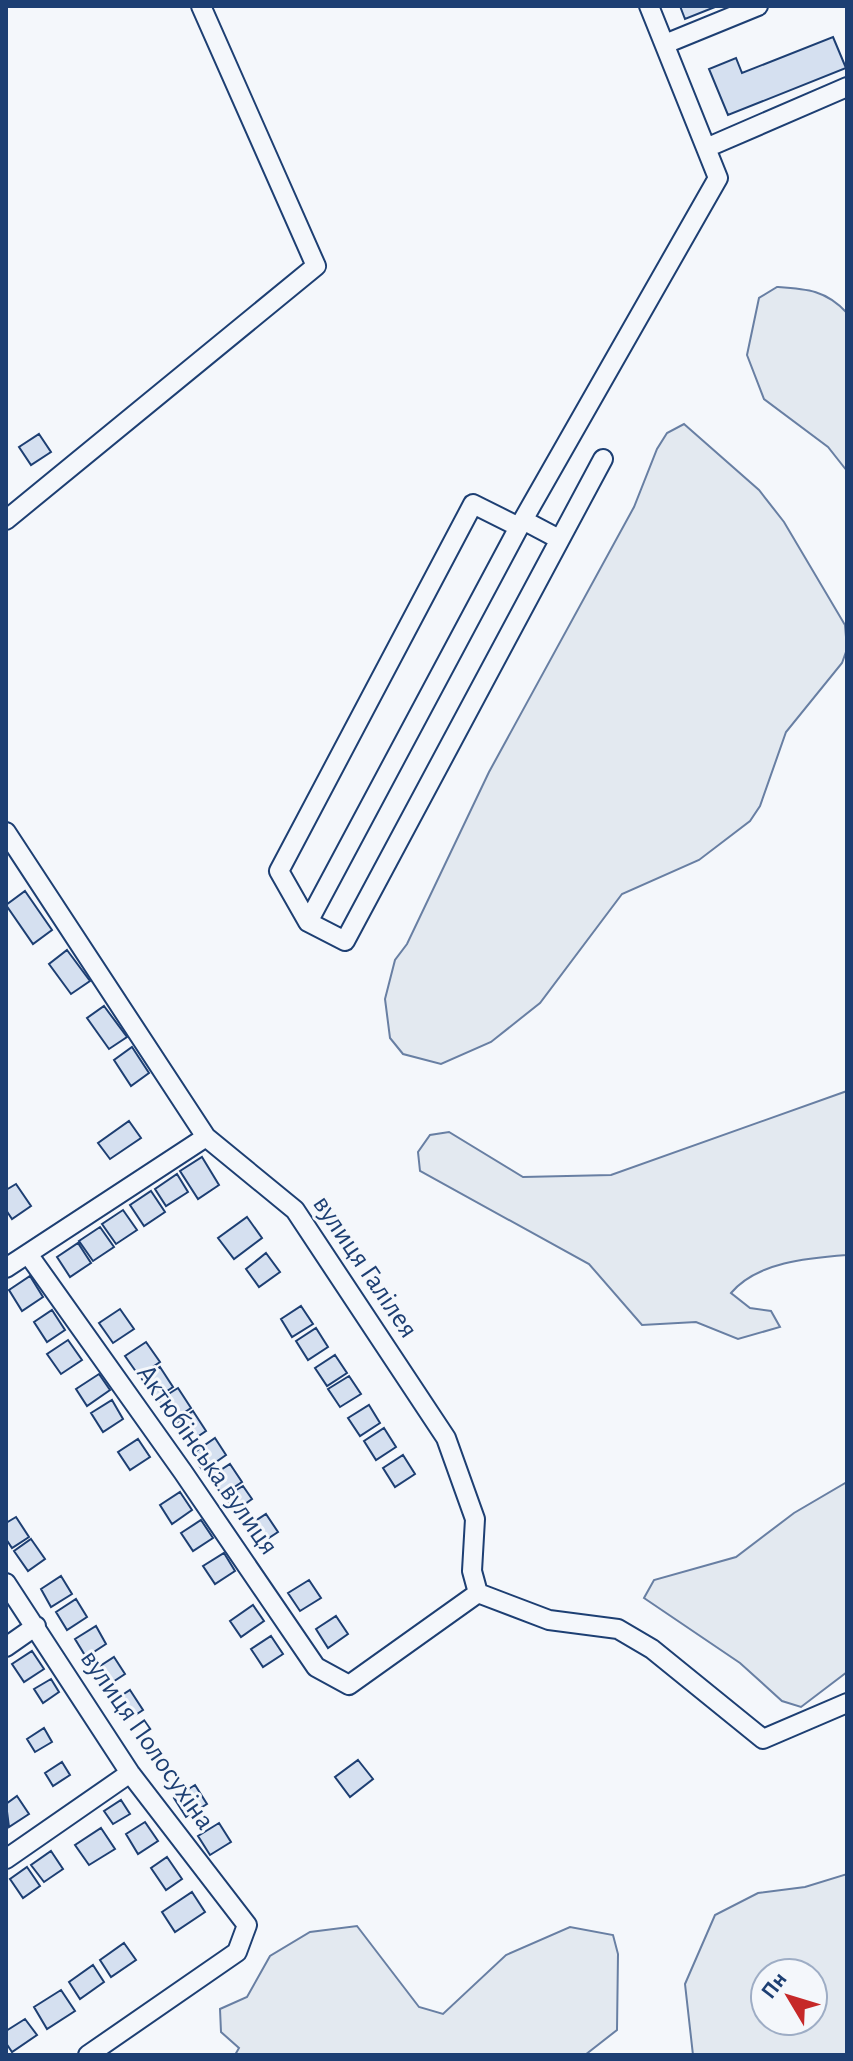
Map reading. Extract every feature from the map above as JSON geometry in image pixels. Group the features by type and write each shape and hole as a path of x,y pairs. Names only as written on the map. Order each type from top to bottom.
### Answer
{"street":[{"path":"6,520 316,266 201,6"},
{"path":"308,922 521,524 718,178 649,6"},
{"path":"665,44 758,6"},
{"path":"706,148 847,87"},
{"path":"557,538 473,504 279,871 308,922 345,941 557,538 603,459"},
{"name":"вулиця Галілея","path":"6,832 206,1137 295,1210 446,1438 475,1519 472,1571 478,1593"},
{"path":"7,1264 28,1254 206,1137"},
{"name":"Актюбінська вулиця","path":"28,1254 316,1667 349,1685 478,1593"},
{"name":"вулиця Полосухіна","path":"6,1583 130,1773 247,1925 237,1952 88,2055"},
{"path":"478,1593 549,1620 618,1629 652,1649 763,1739 847,1703"},
{"path":"6,1647 36,1626"},
{"path":"6,1859 130,1773"}],"shaded area":[{"path":"777,287 824,295 847,313 847,471 828,447 764,399 747,355 759,298"},
{"path":"684,424 759,490 784,522 845,625 847,649 842,663 786,732 760,806 750,821 699,860 622,894 540,1003 491,1042 441,1064 403,1054 390,1038 385,999 395,960 407,944 489,772 634,507 657,449 667,433"},
{"path":"847,1091 847,1255 769,1268 742,1283 731,1293 750,1308 771,1311 780,1327 738,1339 696,1322 642,1325 589,1264 420,1171 418,1152 430,1135 449,1132 523,1177 611,1175"},
{"path":"847,1482 847,1672 801,1707 782,1701 740,1663 644,1598 654,1580 736,1557 794,1513"},
{"path":"847,1874 847,2055 693,2055 685,1984 715,1915 758,1893 805,1887"},
{"path":"357,1926 419,2007 443,2014 506,1955 570,1927 613,1935 618,1954 617,2030 585,2055 235,2055 239,2048 221,2032 220,2009 247,1997 270,1956 310,1932"}],"building":[{"path":"680,6 715,6 715,7 685,19"},
{"path":"833,37 846,68 728,115 709,69 736,58 742,73"},
{"path":"39,434 51,452 31,465 19,447"},
{"path":"25,891 52,930 33,944 6,905"},
{"path":"67,950 90,981 71,994 49,964"},
{"path":"104,1006 127,1037 109,1049 87,1018"},
{"path":"132,1047 149,1073 131,1086 114,1060"},
{"path":"129,1121 141,1138 110,1159 98,1143"},
{"path":"202,1157 219,1185 198,1199 180,1171"},
{"path":"177,1174 188,1192 166,1206 155,1189"},
{"path":"16,1184 31,1206 12,1219 6,1210 6,1190"},
{"path":"151,1191 165,1212 144,1226 130,1205"},
{"path":"123,1210 137,1230 116,1244 102,1224"},
{"path":"247,1217 262,1238 234,1259 218,1238"},
{"path":"100,1227 114,1247 93,1261 79,1241"},
{"path":"78,1243 91,1263 70,1277 57,1257"},
{"path":"266,1253 280,1272 259,1287 246,1269"},
{"path":"30,1276 43,1297 22,1311 9,1290"},
{"path":"301,1306 313,1324 292,1337 281,1319"},
{"path":"120,1309 134,1329 113,1343 99,1323"},
{"path":"52,1310 65,1330 47,1342 34,1322"},
{"path":"316,1328 328,1347 308,1360 296,1341"},
{"path":"68,1340 82,1360 61,1374 47,1354"},
{"path":"146,1342 160,1362 139,1376 125,1356"},
{"path":"335,1355 347,1373 327,1386 315,1368"},
{"path":"160,1367 173,1387 155,1399 142,1379"},
{"path":"99,1374 110,1390 87,1406 76,1389"},
{"path":"349,1376 361,1394 340,1407 328,1389"},
{"path":"178,1388 191,1408 173,1420 159,1400"},
{"path":"112,1400 123,1419 103,1432 91,1413"},
{"path":"369,1405 380,1423 360,1436 348,1418"},
{"path":"193,1411 206,1431 188,1443 175,1424"},
{"path":"384,1428 396,1447 376,1460 364,1441"},
{"path":"215,1438 226,1455 203,1471 192,1454"},
{"path":"138,1439 150,1457 130,1470 118,1452"},
{"path":"403,1455 415,1474 395,1487 383,1468"},
{"path":"230,1464 242,1482 222,1495 210,1477"},
{"path":"243,1486 252,1499 235,1511 225,1497"},
{"path":"180,1492 192,1510 172,1524 160,1505"},
{"path":"266,1514 278,1532 258,1545 246,1527"},
{"path":"16,1517 29,1537 12,1548 6,1539 6,1523"},
{"path":"201,1520 213,1538 193,1551 181,1533"},
{"path":"31,1539 45,1559 28,1571 14,1551"},
{"path":"224,1553 235,1571 215,1584 203,1566"},
{"path":"61,1576 72,1594 51,1607 41,1589"},
{"path":"309,1580 321,1598 300,1611 288,1593"},
{"path":"76,1599 87,1617 67,1630 56,1612"},
{"path":"253,1605 264,1621 241,1637 230,1621"},
{"path":"336,1616 348,1634 328,1648 316,1629"},
{"path":"96,1626 106,1644 86,1657 75,1639"},
{"path":"271,1636 283,1654 263,1667 251,1649"},
{"path":"32,1651 44,1669 24,1682 12,1664"},
{"path":"114,1657 125,1674 105,1687 94,1670"},
{"path":"51,1679 59,1692 43,1703 34,1689"},
{"path":"130,1690 143,1710 126,1721 113,1701"},
{"path":"44,1728 52,1742 35,1752 27,1739"},
{"path":"358,1760 373,1779 350,1797 335,1777"},
{"path":"62,1762 70,1775 53,1786 45,1773"},
{"path":"195,1785 207,1804 186,1817 174,1798"},
{"path":"17,1796 29,1814 9,1827 6,1804"},
{"path":"121,1800 130,1814 113,1824 104,1811"},
{"path":"145,1822 158,1841 138,1854 126,1834"},
{"path":"219,1823 231,1842 210,1855 198,1836"},
{"path":"101,1828 115,1849 89,1865 75,1845"},
{"path":"51,1851 63,1869 44,1882 31,1865"},
{"path":"167,1857 182,1879 166,1890 151,1868"},
{"path":"27,1867 40,1886 23,1898 10,1879"},
{"path":"192,1892 205,1912 175,1932 162,1912"},
{"path":"124,1943 136,1960 111,1977 100,1960"},
{"path":"93,1965 104,1982 80,1999 69,1982"},
{"path":"61,1990 75,2011 47,2029 34,2007"},
{"path":"25,2019 37,2035 12,2052 6,2043 6,2031"}]}
